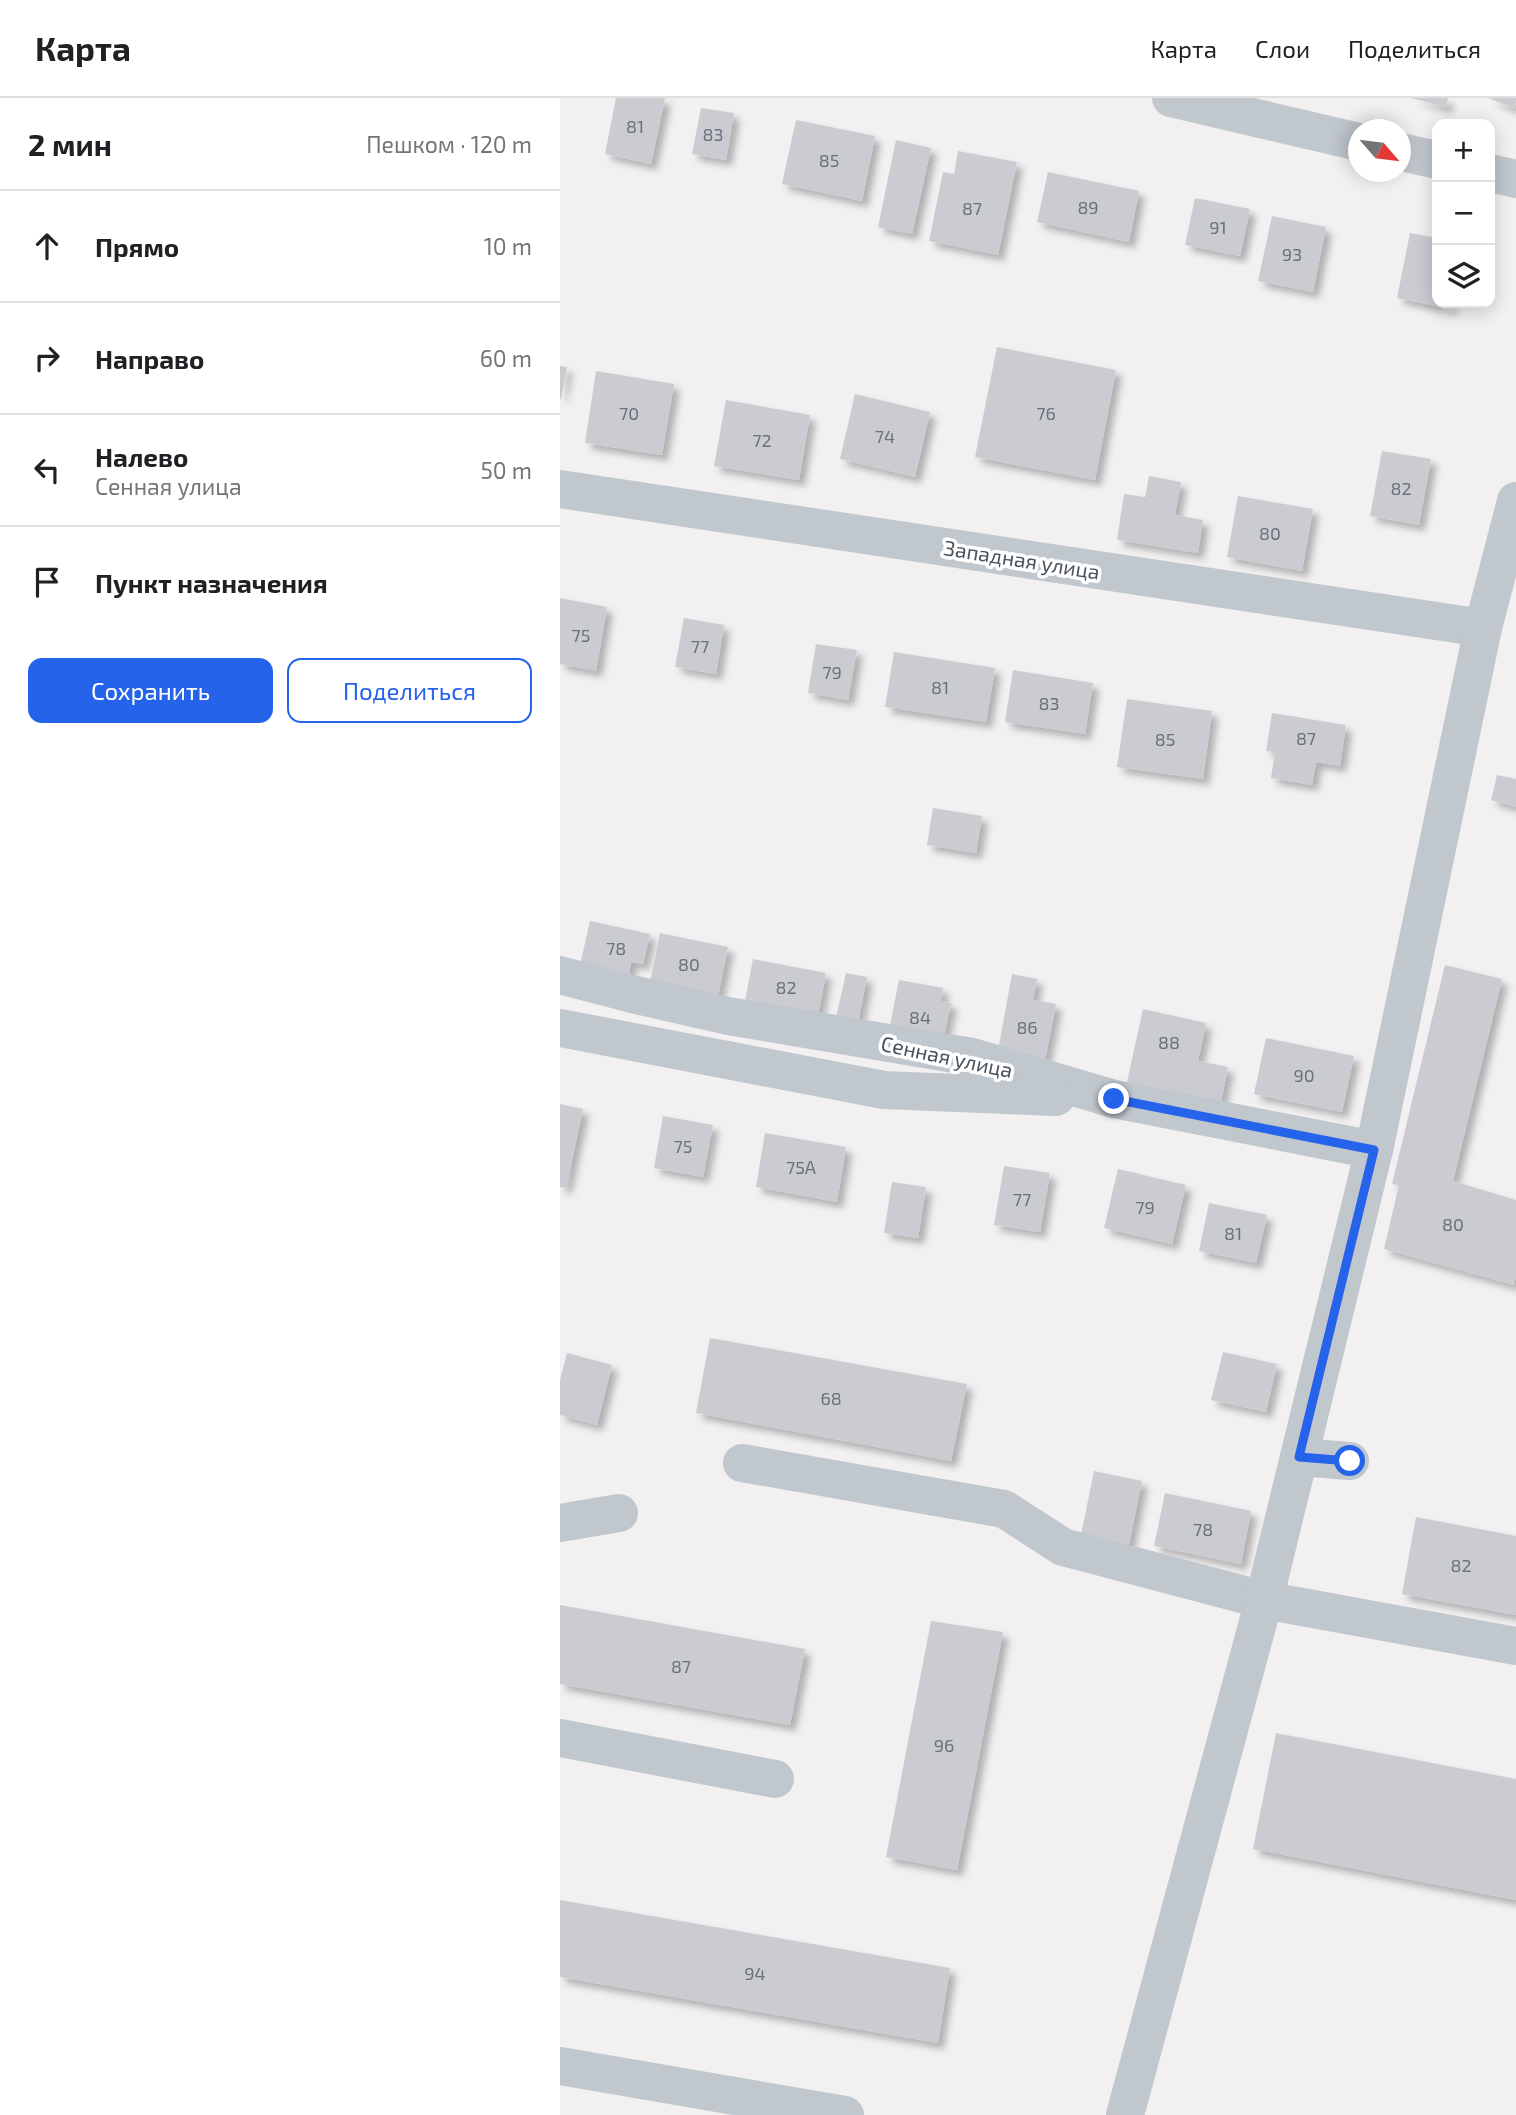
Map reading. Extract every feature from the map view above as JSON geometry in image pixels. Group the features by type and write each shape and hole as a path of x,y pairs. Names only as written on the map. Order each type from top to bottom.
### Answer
{"street":[{"path":"1171,98 1348,139"},
{"path":"1411,154 1432,159"},
{"path":"1495,174 1516,179"},
{"name":"Западная улица","path":"560,489 1483,628"},
{"path":"1125,2115 1264,1600 1374,1150 1483,628 1516,501"},
{"name":"Сенная улица","path":"560,975 728,1016 972,1057 1114,1099 1374,1150"},
{"path":"560,1028 884,1090 1114,1099"},
{"path":"1299,1457 1350,1461"},
{"path":"742,1463 1004,1509 1063,1547 1264,1600 1516,1646"},
{"path":"560,1523 620,1513"},
{"path":"560,1738 775,1779"},
{"path":"560,2066 845,2115"}],"building":[{"path":"616,98 665,98 651,164 605,154"},
{"path":"1411,98 1448,98 1446,107"},
{"path":"1488,98 1516,98 1516,102 1514,108"},
{"path":"701,108 734,113 726,160 692,154"},
{"path":"796,120 875,136 862,201 782,184"},
{"path":"896,140 931,148 912,234 878,227"},
{"path":"958,151 1017,162 998,255 929,241 943,172 954,174"},
{"path":"1048,172 1139,191 1129,242 1037,222"},
{"path":"1195,198 1250,209 1240,256 1185,245"},
{"path":"1272,216 1326,227 1313,292 1258,281"},
{"path":"1410,233 1432,237 1432,305 1397,298"},
{"path":"997,347 1116,370 1095,480 975,457"},
{"path":"560,366 567,367 561,399 560,399"},
{"path":"596,371 674,384 662,455 585,443"},
{"path":"855,394 930,412 915,477 840,459"},
{"path":"726,400 810,415 799,480 714,466"},
{"path":"1382,451 1431,459 1419,525 1370,516"},
{"path":"1149,476 1181,482 1175,515 1203,520 1198,553 1117,540 1124,494 1145,497"},
{"path":"1238,496 1313,509 1302,571 1227,557"},
{"path":"560,598 607,607 596,671 560,664"},
{"path":"684,618 724,625 716,674 675,667"},
{"path":"816,644 857,650 848,700 808,693"},
{"path":"894,652 995,668 986,722 885,707"},
{"path":"1013,670 1093,683 1085,734 1005,722"},
{"path":"1127,699 1212,711 1203,779 1117,767"},
{"path":"1272,713 1346,725 1340,766 1316,762 1312,785 1271,778 1275,752 1266,751"},
{"path":"1497,775 1516,779 1516,807 1491,800"},
{"path":"933,808 982,816 976,853 927,845"},
{"path":"590,921 650,934 643,964 631,962 628,980 579,970"},
{"path":"660,933 728,947 718,996 650,982"},
{"path":"753,959 826,973 818,1015 745,1001"},
{"path":"1445,965 1502,979 1453,1181 1516,1200 1514,1285 1384,1249 1399,1185 1392,1184"},
{"path":"846,973 867,977 858,1022 836,1018"},
{"path":"1012,974 1037,979 1033,1000 1056,1004 1045,1060 998,1051"},
{"path":"899,980 943,988 941,1001 951,1003 943,1041 889,1030"},
{"path":"1143,1009 1206,1023 1198,1061 1228,1067 1221,1102 1127,1082"},
{"path":"1266,1038 1354,1056 1342,1112 1254,1094"},
{"path":"560,1104 583,1109 566,1188 560,1187"},
{"path":"663,1116 713,1125 703,1177 654,1168"},
{"path":"765,1133 846,1147 837,1202 756,1187"},
{"path":"1004,1166 1050,1173 1040,1232 994,1225"},
{"path":"1118,1169 1186,1185 1172,1244 1104,1228"},
{"path":"892,1182 926,1187 918,1238 884,1233"},
{"path":"1209,1203 1267,1215 1256,1263 1199,1251"},
{"path":"710,1338 967,1384 951,1461 696,1413"},
{"path":"1223,1352 1277,1364 1266,1412 1211,1400"},
{"path":"567,1353 612,1365 597,1425 560,1415 560,1380"},
{"path":"1094,1471 1142,1481 1128,1549 1080,1540"},
{"path":"1165,1493 1251,1511 1241,1564 1154,1546"},
{"path":"1416,1517 1516,1536 1516,1615 1402,1594"},
{"path":"560,1605 805,1649 790,1725 560,1684"},
{"path":"931,1621 1003,1632 957,1870 886,1857"},
{"path":"1276,1733 1516,1779 1516,1900 1253,1849"},
{"path":"560,1900 950,1968 938,2043 560,1977"}],"route":[{"path":"1114,1099 1374,1150 1299,1457 1350,1461"}]}
